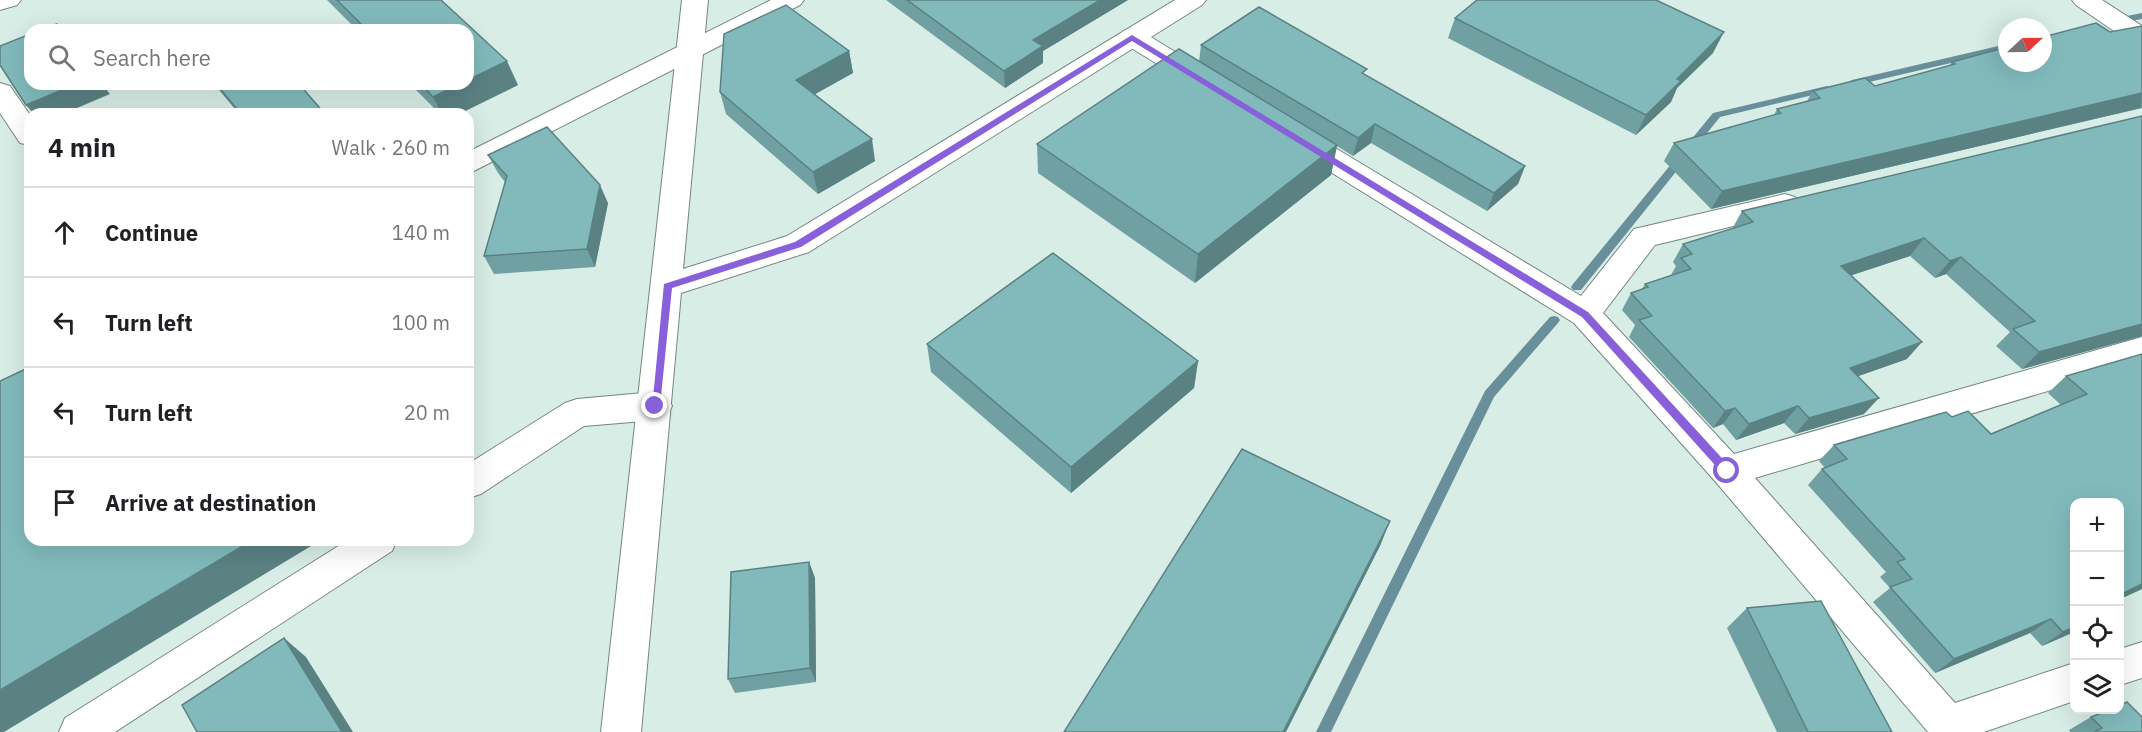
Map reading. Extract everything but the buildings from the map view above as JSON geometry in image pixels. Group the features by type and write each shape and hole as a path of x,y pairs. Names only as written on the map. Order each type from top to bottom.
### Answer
{"street":[{"path":"0,2 8,0"},
{"path":"621,732 695,0"},
{"path":"474,161 791,0"},
{"path":"667,286 798,244 1193,0"},
{"path":"2085,0 2142,38"},
{"path":"1132,37 1233,99"},
{"path":"0,92 24,127"},
{"path":"1273,124 1585,314 1727,471 1951,728 2070,683"},
{"path":"1585,314 1645,237 1807,199"},
{"path":"1727,471 2142,350"},
{"path":"474,479 577,413 655,406"},
{"path":"79,732 370,546"},
{"path":"2124,666 2142,660"}],"waterway":[{"path":"2130,18 2142,16"},
{"path":"1852,83 1998,49"},
{"path":"1577,287 1717,115 1827,89"},
{"path":"1323,732 1489,394 1554,320"}],"route":[{"path":"655,406 667,286 798,244 1132,37 1585,314 1727,471"}]}
